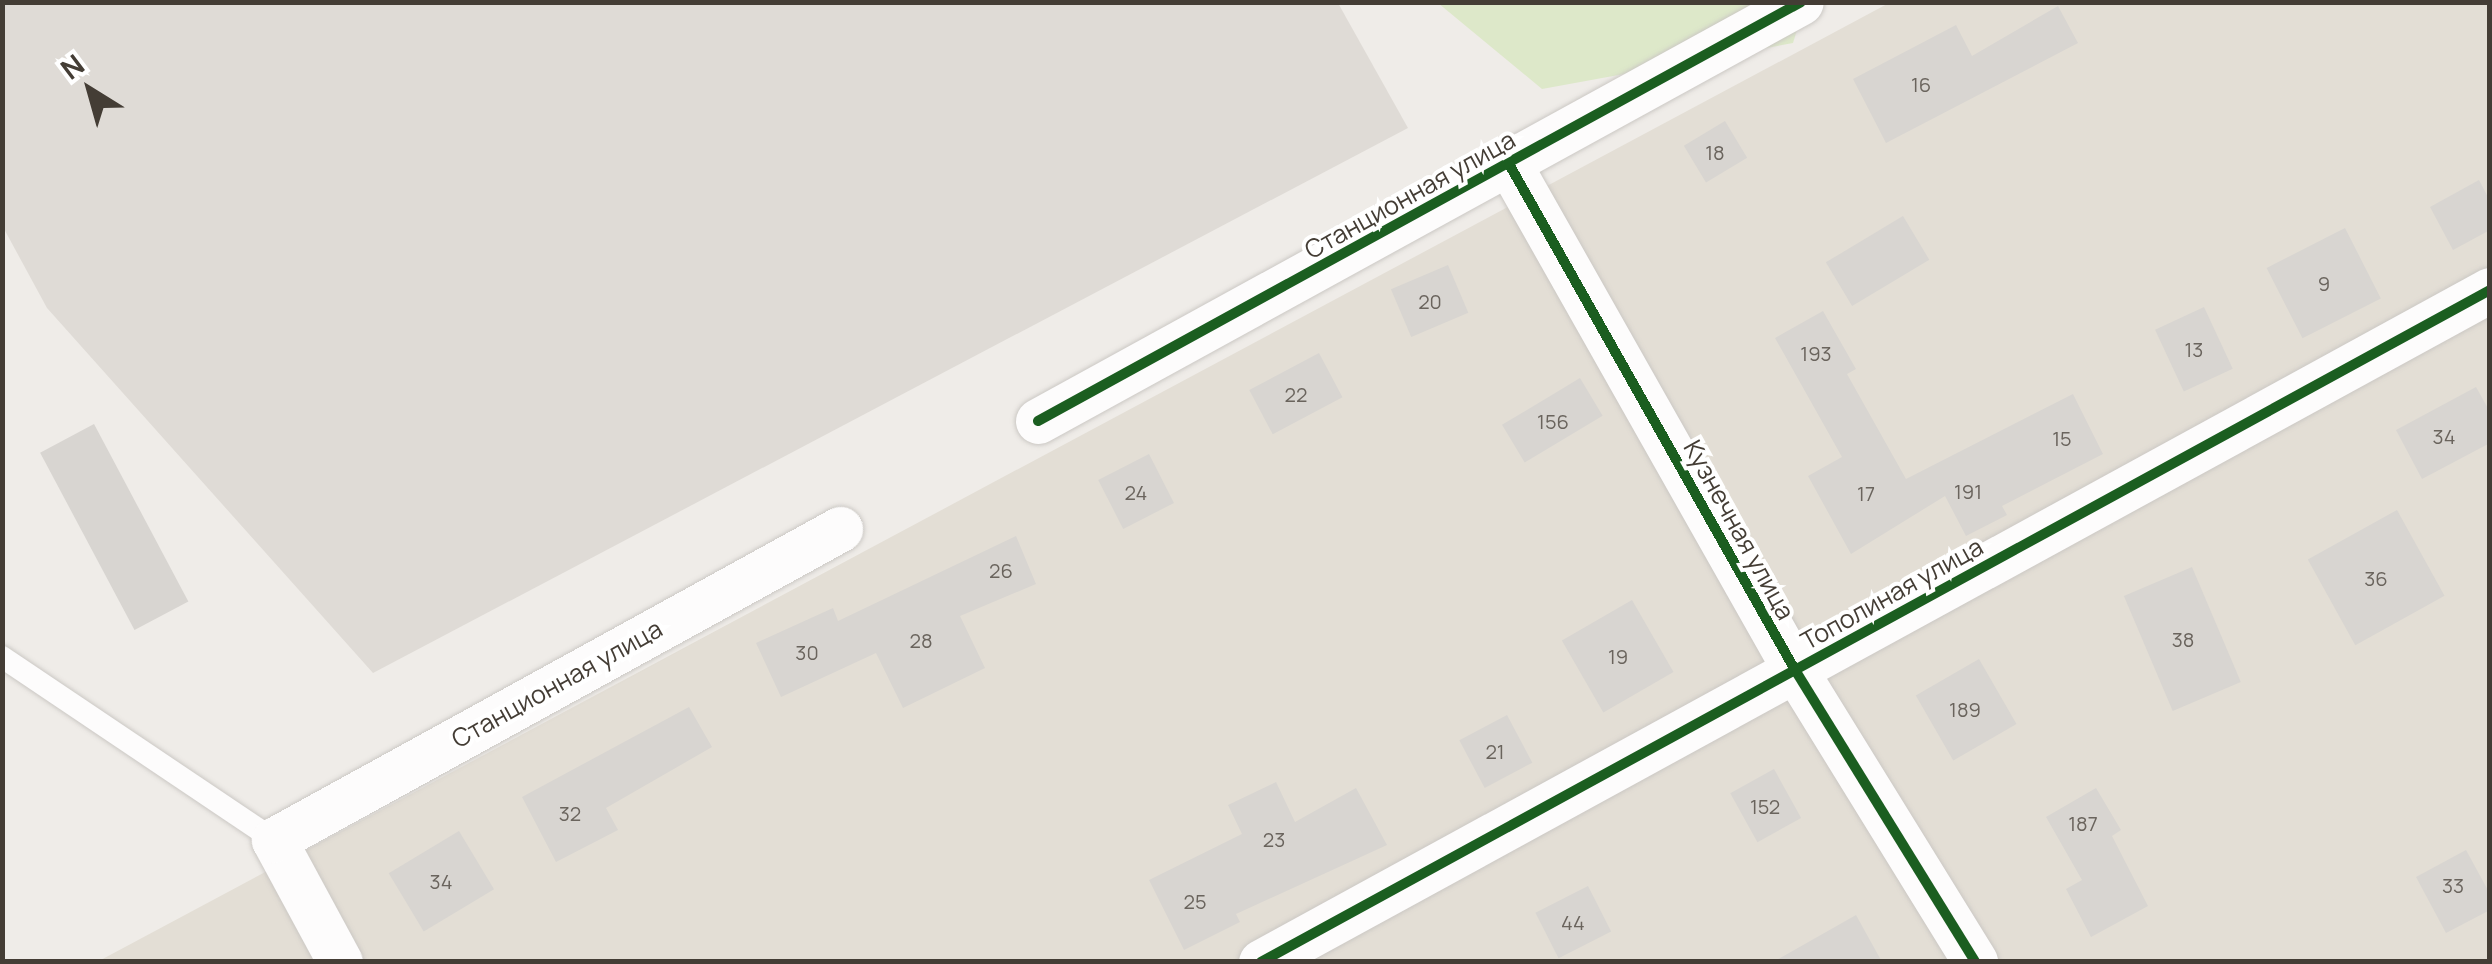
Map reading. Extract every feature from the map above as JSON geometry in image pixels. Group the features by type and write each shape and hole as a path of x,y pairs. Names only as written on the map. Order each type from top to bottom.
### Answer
{"street":[{"name":"Станционная улица","path":"1038,421 1801,2"},
{"name":"Кузнечная улица","path":"1509,164 1795,670 1975,962"},
{"name":"Тополиная улица","path":"1261,962 2490,290"},
{"name":"Станционная улица","path":"274,840 840,528"},
{"path":"274,840 340,962"}],"lane":[{"path":"2,657 274,840"}],"shaded area":[{"path":"2,3 1338,3 1408,128 373,673 47,308 3,227"},
{"path":"1889,3 2489,3 2490,960 97,962"}],"green space":[{"path":"1438,3 1805,3 1793,43 1542,89"}],"building":[{"path":"2058,6 2078,43 1886,143 1853,79 1956,25 1972,56"},
{"path":"1725,121 1747,158 1706,183 1684,146"},
{"path":"2479,180 2490,201 2490,230 2453,250 2430,207"},
{"path":"1903,216 1929,260 1852,306 1826,262"},
{"path":"2345,228 2381,298 2302,338 2267,268"},
{"path":"1448,265 1468,313 1411,337 1391,289"},
{"path":"2204,307 2233,369 2184,391 2155,330"},
{"path":"1823,311 1856,369 1847,374 1906,479 2073,394 2103,454 2002,506 2007,515 1966,536 1945,496 1851,554 1808,476 1842,457 1775,338"},
{"path":"1319,353 1342,397 1273,434 1249,390"},
{"path":"1580,378 1603,416 1525,463 1502,425"},
{"path":"2476,387 2490,412 2490,443 2422,479 2396,430"},
{"path":"94,424 188,601 135,630 40,453"},
{"path":"1149,454 1174,503 1123,529 1098,480"},
{"path":"2397,510 2445,596 2355,645 2308,559"},
{"path":"1016,536 1036,584 960,616 985,668 903,708 876,653 781,697 756,643 833,608 838,621"},
{"path":"2192,567 2241,682 2173,711 2124,596"},
{"path":"1632,600 1674,672 1603,712 1562,640"},
{"path":"1979,659 2016,724 1953,760 1916,696"},
{"path":"689,707 712,747 606,808 618,830 556,862 522,797"},
{"path":"1507,715 1532,763 1485,788 1459,740"},
{"path":"1774,769 1801,818 1757,842 1730,793"},
{"path":"1276,782 1295,822 1356,788 1387,845 1236,914 1240,922 1184,950 1149,880 1242,834 1228,805"},
{"path":"2096,788 2121,830 2112,836 2148,906 2091,937 2066,889 2082,880 2046,817"},
{"path":"459,831 494,889 424,932 389,873"},
{"path":"2466,850 2490,894 2490,910 2446,933 2416,877"},
{"path":"1588,886 1611,931 1559,958 1535,913"},
{"path":"1856,915 1882,962 1773,962"}],"cycle path":[{"path":"1038,421 1801,2"},
{"path":"1509,164 1795,670 1975,962"},
{"path":"1261,962 2490,290"}]}
